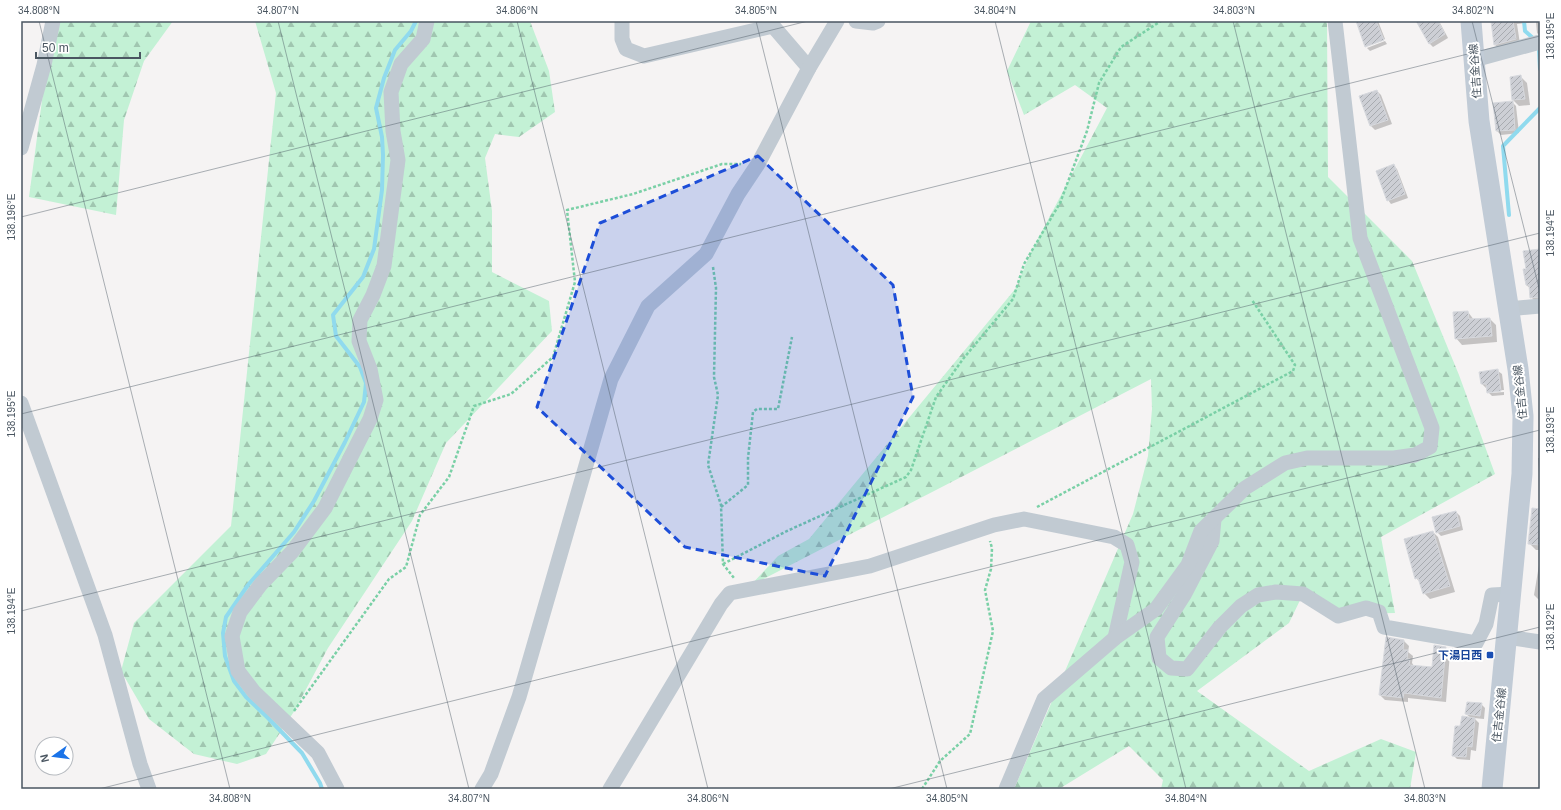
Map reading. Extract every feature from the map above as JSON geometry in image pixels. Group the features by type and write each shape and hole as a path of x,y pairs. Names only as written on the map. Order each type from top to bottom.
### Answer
{"main road":[{"name":"住吉金谷線","path":"1471,21 1479,121 1518,370 1523,416 1522,474 1492,789"}],"street":[{"path":"21,148 44,65 53,21"},
{"path":"337,789 318,753 254,692 238,671 232,636 240,612 261,584 292,552 325,508 370,419 376,400 370,369 359,340 360,320 376,288 384,266 398,160 393,131 392,92 401,64 423,39 427,21"},
{"path":"622,21 622,39 626,48 644,56 773,26 809,68"},
{"path":"482,789 491,774 519,697 611,379 648,306 706,254 738,194 758,164 836,21"},
{"path":"856,21 873,23 878,21"},
{"path":"1006,789 1044,699 1115,638 1156,609 1188,565 1201,531 1245,488 1285,463 1307,458 1394,458 1415,456 1430,447 1432,428 1360,238 1335,21"},
{"path":"1474,60 1537,43"},
{"path":"1508,309 1540,306"},
{"path":"21,403 105,635 140,764 149,789"},
{"path":"610,789 721,604 730,593 870,566 987,527 1024,519 1114,537 1127,545 1132,562 1115,638"},
{"path":"1214,519 1212,541 1184,595 1157,637 1159,658 1171,668 1187,669 1220,627 1241,606 1258,595 1276,592 1303,594 1338,616 1366,608 1379,612 1384,627 1476,644 1486,624 1492,594 1511,594"},
{"path":"1507,637 1540,642"}],"path":[{"path":"723,564 787,531 906,477 911,470 936,397 963,359 1013,298 1024,264 1060,203 1087,131 1099,83 1121,47 1161,21"},
{"path":"286,722 389,578 406,567 420,515 449,477 474,406 511,394 553,357 575,282 567,210 633,194 722,164 758,164"},
{"path":"709,247 716,288 714,377 718,395 708,465 721,508 723,564 735,579 738,592"},
{"path":"1024,519 1027,512 1293,371 1295,365 1252,300"},
{"path":"721,508 748,485 748,458 753,412 757,409 778,408 792,337"},
{"path":"922,789 940,761 970,734 993,631 985,590 991,569 992,548 987,527"}],"highlighted area":[{"path":"758,156 893,285 913,397 825,576 685,547 537,407 600,223"}],"green space":[{"path":"51,21 173,21 144,61 124,120 116,215 29,197 52,26"},
{"path":"255,21 530,21 549,71 555,112 519,137 495,134 485,158 492,211 492,272 549,301 552,331 446,443 412,521 328,648 295,710 266,754 237,764 194,754 149,719 121,671 134,623 231,526 276,93"},
{"path":"1031,21 1327,21 1328,177 1412,261 1459,375 1495,474 1381,537 1395,613 1346,614 1303,594 1289,623 1197,691 1309,771 1381,739 1416,752 1410,789 1161,789 1163,780 1129,746 1059,789 1014,789 1133,514 1148,456 1152,409 1151,379 750,586 778,556 809,539 1016,288 1031,252 1107,108 1075,85 1024,115 1007,71"}],"building":[{"path":"1356,21 1376,21 1384,40 1365,47"},
{"path":"1416,21 1438,21 1445,34 1429,44"},
{"path":"1491,21 1513,21 1516,39 1494,45"},
{"path":"1521,75 1525,99 1512,100 1510,77"},
{"path":"1377,90 1388,120 1370,126 1359,96"},
{"path":"1513,101 1515,130 1496,131 1493,103"},
{"path":"1394,164 1405,194 1387,201 1376,171"},
{"path":"1540,249 1540,297 1530,298 1529,285 1526,285 1523,269 1526,269 1523,251"},
{"path":"1468,311 1469,319 1490,318 1492,336 1455,339 1453,312"},
{"path":"1498,369 1501,391 1487,393 1486,384 1481,384 1479,372"},
{"path":"1532,508 1540,509 1540,545 1528,544"},
{"path":"1456,511 1460,526 1436,533 1432,517"},
{"path":"1433,531 1450,586 1423,594 1418,578 1415,579 1404,539"},
{"path":"1386,637 1404,640 1403,650 1408,650 1407,659 1410,659 1409,665 1432,667 1434,645 1446,647 1441,698 1404,693 1403,698 1379,695"},
{"path":"1467,702 1482,703 1480,716 1465,714"},
{"path":"1462,716 1475,718 1472,747 1467,746 1466,757 1452,756 1455,726 1460,726"}],"waterway":[{"path":"322,789 302,753 246,697 234,681 225,656 223,633 226,617 248,585 294,532 314,501 364,402 366,383 360,367 336,336 333,315 363,277 374,249 382,190 383,155 382,137 376,108 384,78 395,50 411,31 416,21"},
{"path":"1524,21 1525,31 1534,39"},
{"path":"1537,45 1539,49 1540,69"},
{"path":"1509,215 1503,146 1540,108"}],"place":[{"name":"下湯日西","path":"1490,655"}]}
